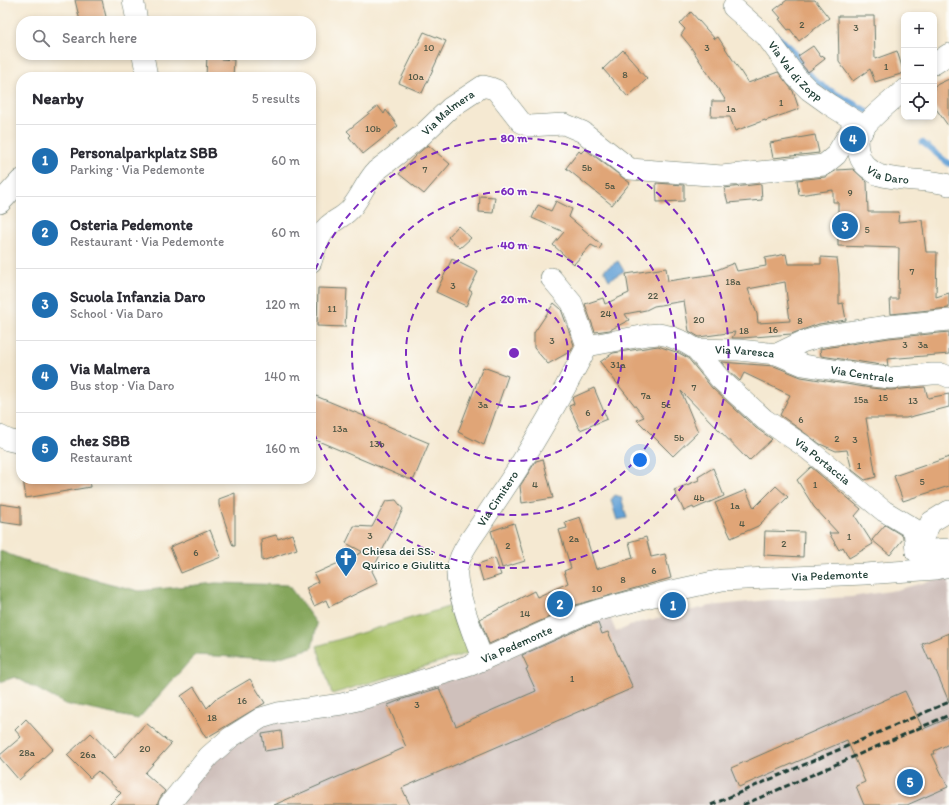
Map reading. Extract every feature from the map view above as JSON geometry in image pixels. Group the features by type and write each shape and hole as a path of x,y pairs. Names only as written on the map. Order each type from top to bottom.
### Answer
{"street":[{"path":"133,0 136,16"},
{"name":"Via Val di Zopp","path":"733,7 766,36 796,77 809,90 830,105 869,123"},
{"path":"937,62 949,54"},
{"path":"144,60 146,72"},
{"name":"Via Malmera","path":"316,248 320,236 329,225 347,213 353,206 370,177 376,171 416,140 450,108 483,86 496,90 521,122 534,126 564,124 583,132 630,169 722,176 824,165 836,155 851,130 869,123"},
{"path":"869,123 901,93"},
{"name":"Via Daro","path":"869,123 857,140 861,161 867,167 879,175 949,185"},
{"path":"0,203 16,185"},
{"path":"551,278 572,303 587,346"},
{"name":"Via Varesca","path":"587,346 659,334 684,342 696,349 739,350 777,354 802,342 822,336 888,326 949,320"},
{"name":"Via Cimitero","path":"482,660 457,581 459,562 467,546 518,468 574,372 587,346"},
{"name":"Via Portaccia","path":"696,349 720,379 764,419 804,446 884,511 914,529 916,551"},
{"name":"Via Centrale","path":"777,354 804,365 878,377 890,378 942,374 949,377"},
{"path":"0,436 16,442"},
{"path":"916,551 931,522 949,511"},
{"path":"916,551 949,549"},
{"name":"Via Pedemonte","path":"169,805 209,756 231,737 261,718 278,712 342,704 372,696 482,660 580,616 672,591 722,580 865,574 936,569 949,566"}],"shaded area":[{"path":"949,576 949,805 168,805 231,737 301,710 608,613 616,632 637,623 710,606 768,600 851,597 896,590"}],"green space":[{"path":"0,551 34,564 139,591 216,583 288,585 317,624 312,648 273,659 195,655 138,719 65,704 15,677 0,682"},
{"path":"455,605 469,653 332,694 317,646"}],"water":[{"path":"618,261 624,271 609,280 604,270"},
{"path":"615,495 621,497 627,518 617,520 611,500"}],"building":[{"path":"75,0 102,0 106,16 79,16"},
{"path":"787,0 815,0 829,18 799,41 790,29 788,30 779,19 781,18 774,10"},
{"path":"691,12 715,39 718,37 748,83 778,72 793,91 799,109 735,131 730,117 711,117 712,101 726,101 690,46 681,35 685,29 680,24"},
{"path":"838,16 874,16 875,59 897,51 901,64 901,74 875,82 870,69 853,81 839,62"},
{"path":"424,32 446,41 422,93 399,83"},
{"path":"813,46 821,57 824,56 825,59 808,72 801,64 803,63 798,56"},
{"path":"623,50 647,79 628,97 603,69"},
{"path":"207,60 234,60 233,72 206,72"},
{"path":"949,79 949,127 937,110 937,85"},
{"path":"378,106 384,114 386,110 398,126 363,154 349,137 351,135 347,131"},
{"path":"815,135 819,153 773,158 770,143"},
{"path":"428,145 450,164 424,194 399,174 415,156"},
{"path":"585,149 630,183 612,205 566,168 579,151 581,153"},
{"path":"853,169 867,182 868,212 899,212 898,222 922,220 926,252 937,252 936,297 949,293 949,308 891,314 890,299 898,299 899,248 838,246 838,202 833,202 833,190 799,195 797,180 825,177 837,170"},
{"path":"656,183 684,185 684,201 657,202"},
{"path":"761,184 762,200 728,203 724,188"},
{"path":"480,196 495,197 493,213 479,212"},
{"path":"556,201 572,209 569,217 602,245 599,249 591,245 574,264 553,245 564,232 532,218 538,205 551,211"},
{"path":"458,226 471,238 460,248 448,237"},
{"path":"786,254 788,264 821,264 821,257 837,258 839,274 839,304 843,303 846,320 819,324 791,334 732,338 735,332 699,337 689,331 684,301 654,306 646,310 625,314 629,320 610,330 595,332 585,304 603,298 605,304 629,293 626,274 666,268 668,281 715,274 714,271 734,263 737,271 766,266 765,258","holes":["785,282 790,321 758,323 757,314 748,289"]},
{"path":"452,259 478,272 469,290 472,292 466,306 436,292"},
{"path":"318,288 347,289 345,327 317,326"},
{"path":"554,303 561,309 574,345 571,351 548,364 534,348 534,333"},
{"path":"949,332 949,354 887,359 888,366 821,356 820,349 825,348 889,338"},
{"path":"658,346 679,353 688,358 712,388 756,428 772,439 749,461 681,391 698,432 673,456 637,420 644,417 600,362 613,353"},
{"path":"721,362 774,366 801,377 871,388 891,390 925,387 928,398 949,394 949,407 906,418 866,418 876,477 865,480 852,470 847,450 836,451 820,444 780,415 790,395 744,373 740,381"},
{"path":"483,367 508,376 484,445 458,432"},
{"path":"594,388 607,419 580,430 569,406 574,404 572,399 574,397"},
{"path":"316,396 429,443 414,479 408,479 316,440"},
{"path":"949,457 949,486 903,501 894,476"},
{"path":"543,459 553,498 522,503 520,486 536,461"},
{"path":"811,467 861,509 855,516 873,544 849,558 843,547 839,550 829,533 838,533 814,507 797,480"},
{"path":"713,468 724,496 694,509 693,507 684,511 674,490 699,480 698,477"},
{"path":"24,484 90,484 90,487 26,498"},
{"path":"776,486 788,497 758,526 731,538 715,503 746,490 754,508"},
{"path":"235,493 235,546 233,546 219,505 219,499"},
{"path":"396,500 403,509 372,571 378,583 329,607 326,600 314,606 306,588 318,582 314,574 363,552 346,543 354,526 372,527 386,501"},
{"path":"0,504 21,507 21,525 0,522"},
{"path":"580,517 596,569 633,558 629,542 646,537 651,557 665,554 671,578 576,605 489,644 480,619 534,591 537,597 568,583 564,571 571,568 559,530 567,528 565,522"},
{"path":"514,523 525,561 502,568 491,531"},
{"path":"885,525 903,536 903,539 890,555 872,540"},
{"path":"210,530 221,557 181,573 170,547"},
{"path":"765,531 804,532 803,557 764,555"},
{"path":"292,534 297,549 262,561 261,539 276,535 278,539"},
{"path":"495,558 501,575 483,581 478,564"},
{"path":"598,623 602,634 608,632 633,688 402,788 410,805 274,805 406,747 388,705 439,688 456,726 536,691 526,669 528,668 522,655 584,627"},
{"path":"949,633 949,702 931,659 929,660 922,644"},
{"path":"250,679 265,703 206,738 181,696 194,687 207,708 216,699"},
{"path":"905,691 923,729 949,718 949,744 934,751 935,754 932,754 948,787 907,805 864,805 856,786 865,782 847,740 739,787 731,768"},
{"path":"26,719 53,749 19,780 0,758 0,755 21,737 15,730"},
{"path":"146,723 171,744 145,773 165,791 157,805 109,805 121,793 98,771 90,778 67,755 91,733 115,758"},
{"path":"281,731 283,748 265,751 262,734"}],"waterway":[{"path":"776,35 790,47 816,81 867,111"},
{"path":"922,142 949,164"}],"railway":[{"path":"711,805 949,702"},
{"path":"743,805 949,715"}],"place":[{"name":"Via Malmera","path":"853,139"},
{"name":"Scuola Infanzia Daro","path":"845,226"},
{"name":"Chiesa dei SS. Quirico e Giulitta","path":"346,578"},
{"name":"Osteria Pedemonte","path":"560,604"},
{"name":"Personalparkplatz SBB","path":"673,605"},
{"name":"chez SBB","path":"910,782"}]}
